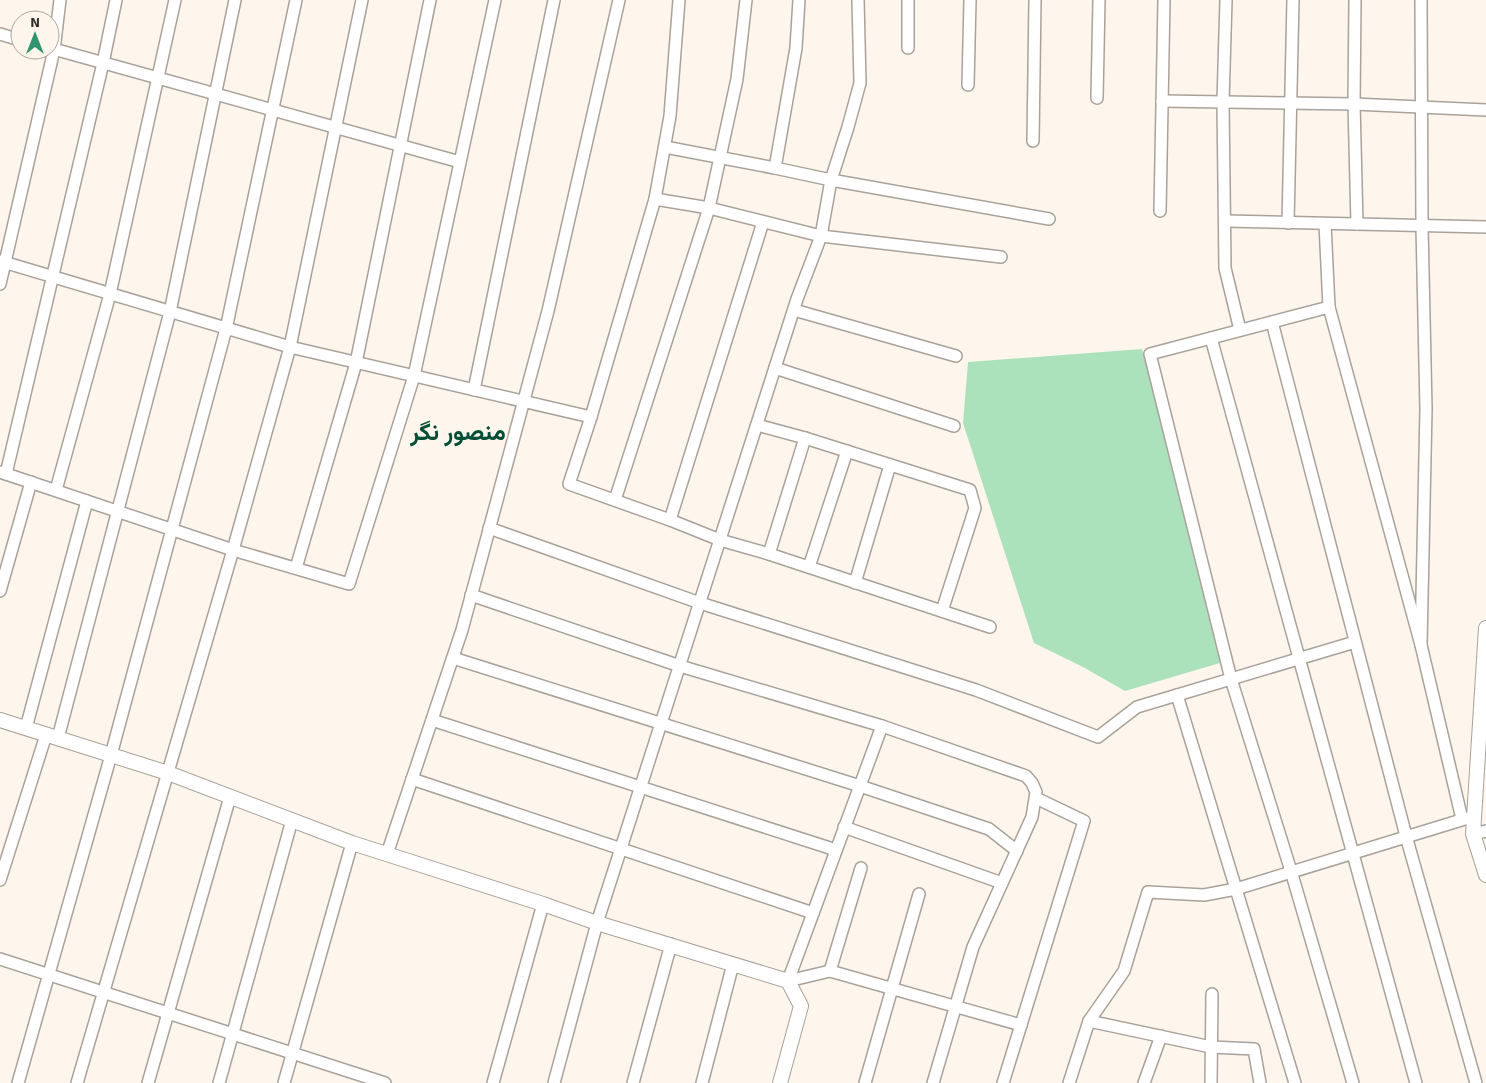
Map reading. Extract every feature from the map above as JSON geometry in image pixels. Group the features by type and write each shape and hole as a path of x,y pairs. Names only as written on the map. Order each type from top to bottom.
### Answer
{"street":[{"path":"116,0 53,277 3,473 233,550 349,584 414,376 495,0"},
{"path":"56,490 110,294 176,0"},
{"path":"0,880 52,736 118,511 170,312 235,0"},
{"path":"18,1083 111,755 226,328 296,0"},
{"path":"77,1083 233,550 290,347 362,0"},
{"path":"296,568 356,363 430,0"},
{"path":"474,390 554,0"},
{"path":"387,854 453,658 471,595 548,311 619,0"},
{"path":"680,0 670,116 655,199 591,418 569,484 720,540 769,554 990,627"},
{"path":"615,500 709,208 737,79 746,0"},
{"path":"775,168 796,48 799,0"},
{"path":"554,1083 597,923 775,368 820,236 831,180 860,83 858,0"},
{"path":"908,0 908,48"},
{"path":"968,85 970,0"},
{"path":"1034,140 1035,0"},
{"path":"1097,98 1099,0"},
{"path":"1160,211 1164,0"},
{"path":"1226,0 1223,102 1225,268 1240,330"},
{"path":"1288,223 1293,0"},
{"path":"1355,0 1354,104 1357,224"},
{"path":"1420,645 1426,409 1422,226 1421,0"},
{"path":"60,51 460,162"},
{"path":"0,284 3,262 49,60"},
{"path":"1162,101 1354,104 1486,110"},
{"path":"665,147 831,180 1049,219"},
{"path":"655,199 709,208 820,236 1001,257"},
{"path":"1224,221 1486,228"},
{"path":"670,520 763,222"},
{"path":"1325,224 1328,307 1468,818 1480,832 1486,875"},
{"path":"3,262 290,347 591,418"},
{"path":"1328,307 1150,354 1231,679 1291,871 1353,1083"},
{"path":"794,310 956,356"},
{"path":"1272,322 1406,836 1476,1083"},
{"path":"1211,338 1416,1083"},
{"path":"775,368 954,426"},
{"path":"757,425 806,438 970,490 975,508 942,611"},
{"path":"769,554 806,438"},
{"path":"809,567 847,451"},
{"path":"855,583 890,465"},
{"path":"0,591 31,482"},
{"path":"26,728 87,501"},
{"path":"488,528 700,603 976,690 1098,737 1137,707 1355,642"},
{"path":"471,595 680,666 882,726 1026,776 1032,782 1036,792 1032,817 973,947 933,1083"},
{"path":"1468,818 1486,628"},
{"path":"453,658 860,786 989,829 1017,850"},
{"path":"1177,695 1295,1083"},
{"path":"0,720 168,773 352,843 597,923 788,981 830,971 1021,1025"},
{"path":"432,720 836,850"},
{"path":"780,1083 801,1006 788,981 882,726"},
{"path":"412,780 813,913"},
{"path":"148,1083 230,797"},
{"path":"1003,1083 1084,821 1036,798"},
{"path":"1069,1083 1089,1021 1124,971 1148,892 1204,895 1236,889 1468,818"},
{"path":"219,1083 292,820"},
{"path":"844,828 1002,883"},
{"path":"284,1083 352,843"},
{"path":"830,971 861,868"},
{"path":"865,1083 919,894"},
{"path":"493,1083 543,904"},
{"path":"633,1083 671,944"},
{"path":"0,959 292,1054 355,1079 385,1083"},
{"path":"702,1083 733,964"},
{"path":"1211,1083 1212,994"},
{"path":"1089,1021 1211,1047 1254,1049 1260,1083"},
{"path":"1144,1083 1161,1036"}],"green space":[{"path":"1142,349 1220,663 1125,691 1083,667 1034,643 963,423 968,362"}],"district":[{"name":"منصور نگر","path":"458,432"}]}
